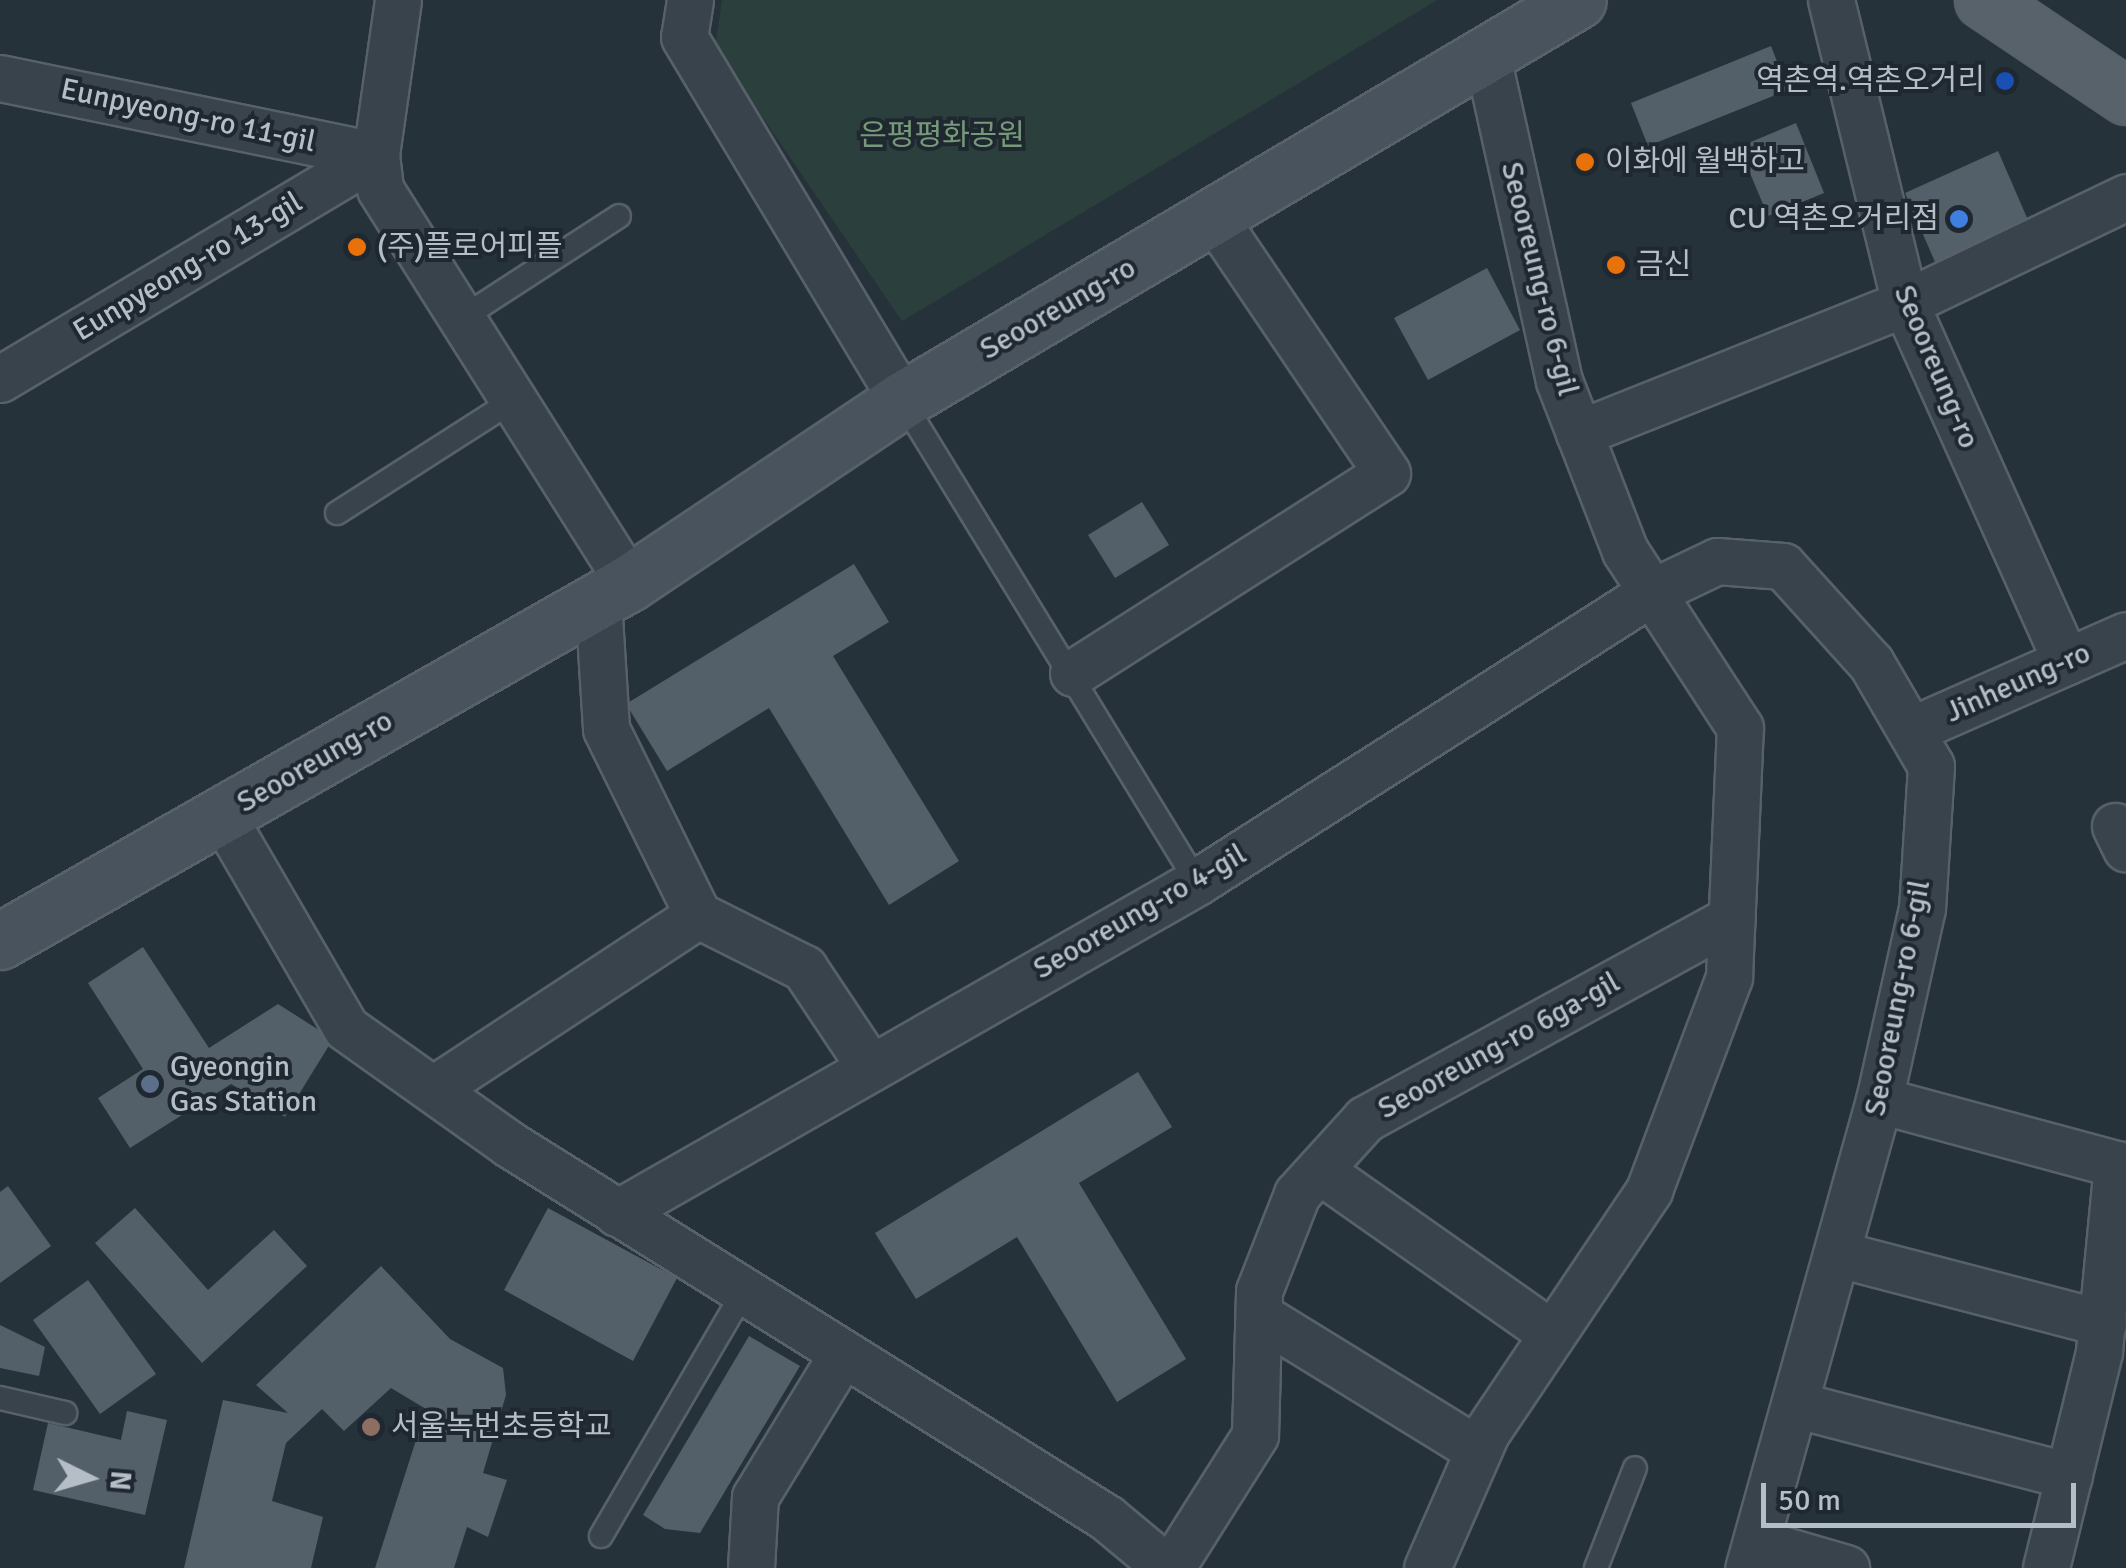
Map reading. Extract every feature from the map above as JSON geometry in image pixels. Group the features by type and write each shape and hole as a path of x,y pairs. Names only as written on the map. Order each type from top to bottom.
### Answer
{"main road":[{"name":"Seooreung-ro","path":"0,941 614,592 902,400 1578,0"},
{"path":"1983,0 2126,96"}],"street":[{"path":"398,0 376,155 380,189 514,400 614,592 606,729 698,916 804,968 870,1067"},
{"path":"690,0 684,37 902,400"},
{"name":"Seooreung-ro","path":"1831,0 1904,304 2066,662"},
{"name":"Seooreung-ro 6-gil","path":"1487,55 1579,433 1625,550 1652,592 1717,561 1783,566 1871,664 1931,766 1922,908 1879,1100 1753,1555"},
{"name":"Eunpyeong-ro 11-gil","path":"0,78 376,155"},
{"name":"Eunpyeong-ro 13-gil","path":"0,379 376,155"},
{"path":"1579,433 1904,304 2126,197"},
{"path":"1072,673 1387,473 1214,218"},
{"path":"1427,1568 1478,1450 1649,1190 1729,977 1740,728 1652,592"},
{"name":"Seooreung-ro 4-gil","path":"617,1213 1197,882 1652,592"},
{"name":"Jinheung-ro","path":"1910,730 2126,636"},
{"path":"222,815 346,1028 617,1213 1106,1518 1169,1568"},
{"path":"435,1088 698,916"},
{"name":"Seooreung-ro 6ga-gil","path":"1169,1568 1255,1435 1259,1291 1297,1194 1365,1119 1732,918"},
{"path":"1879,1100 2117,1164 2103,1323 2046,1568"},
{"path":"1318,1170 1552,1334"},
{"path":"1838,1254 2103,1323"},
{"path":"1260,1316 1478,1450"},
{"path":"751,1568 755,1497 841,1356"},
{"path":"1797,1405 2069,1476"},
{"path":"1753,1555 1846,1568"}],"lane":[{"path":"462,318 618,216"},
{"path":"337,513 514,400"},
{"path":"902,400 1197,882"},
{"path":"600,1536 743,1294"},
{"path":"0,1398 65,1413"},
{"path":"1596,1568 1635,1468"}],"green space":[{"name":"은평평화공원","path":"722,0 1437,0 902,321 715,48"}],"building":[{"path":"1771,46 1788,90 1648,146 1631,103"},
{"path":"1796,123 1824,193 1768,216 1739,147"},
{"path":"1998,151 2028,220 1935,262 1905,193"},
{"path":"1487,268 1520,330 1428,380 1394,318"},
{"path":"1142,502 1169,545 1115,578 1088,535"},
{"path":"854,564 889,622 833,656 959,861 889,905 769,708 667,771 626,704"},
{"path":"143,947 209,1048 278,1004 333,1039 285,1117 231,1084 130,1148 98,1098 143,1069 88,983"},
{"path":"1138,1072 1172,1127 1079,1183 1186,1359 1117,1402 1017,1237 916,1299 875,1233"},
{"path":"8,1186 51,1246 0,1283 0,1192"},
{"path":"135,1208 208,1290 274,1230 307,1266 202,1363 95,1243"},
{"path":"548,1208 677,1278 633,1361 504,1290"},
{"path":"381,1266 450,1339 503,1368 506,1395 483,1473 507,1480 488,1537 467,1527 454,1568 375,1568 426,1409 391,1388 344,1431 322,1409 286,1443 272,1501 323,1517 311,1568 184,1568 223,1400 288,1413 256,1385"},
{"path":"88,1280 156,1374 100,1414 33,1320"},
{"path":"0,1325 45,1347 39,1376 0,1368"},
{"path":"749,1336 800,1366 700,1533 665,1529 643,1515"},
{"path":"127,1411 167,1420 145,1515 33,1490 48,1423 121,1440"}],"place":[{"name":"역촌역.역촌오거리","path":"2005,81"},
{"name":"이화에 월백하고","path":"1585,162"},
{"name":"CU 역촌오거리점","path":"1959,219"},
{"name":"(주)플로어피플","path":"357,247"},
{"name":"금신","path":"1616,265"},
{"name":"Gyeongin Gas Station","path":"150,1084"},
{"name":"서울녹번초등학교","path":"371,1427"}]}
